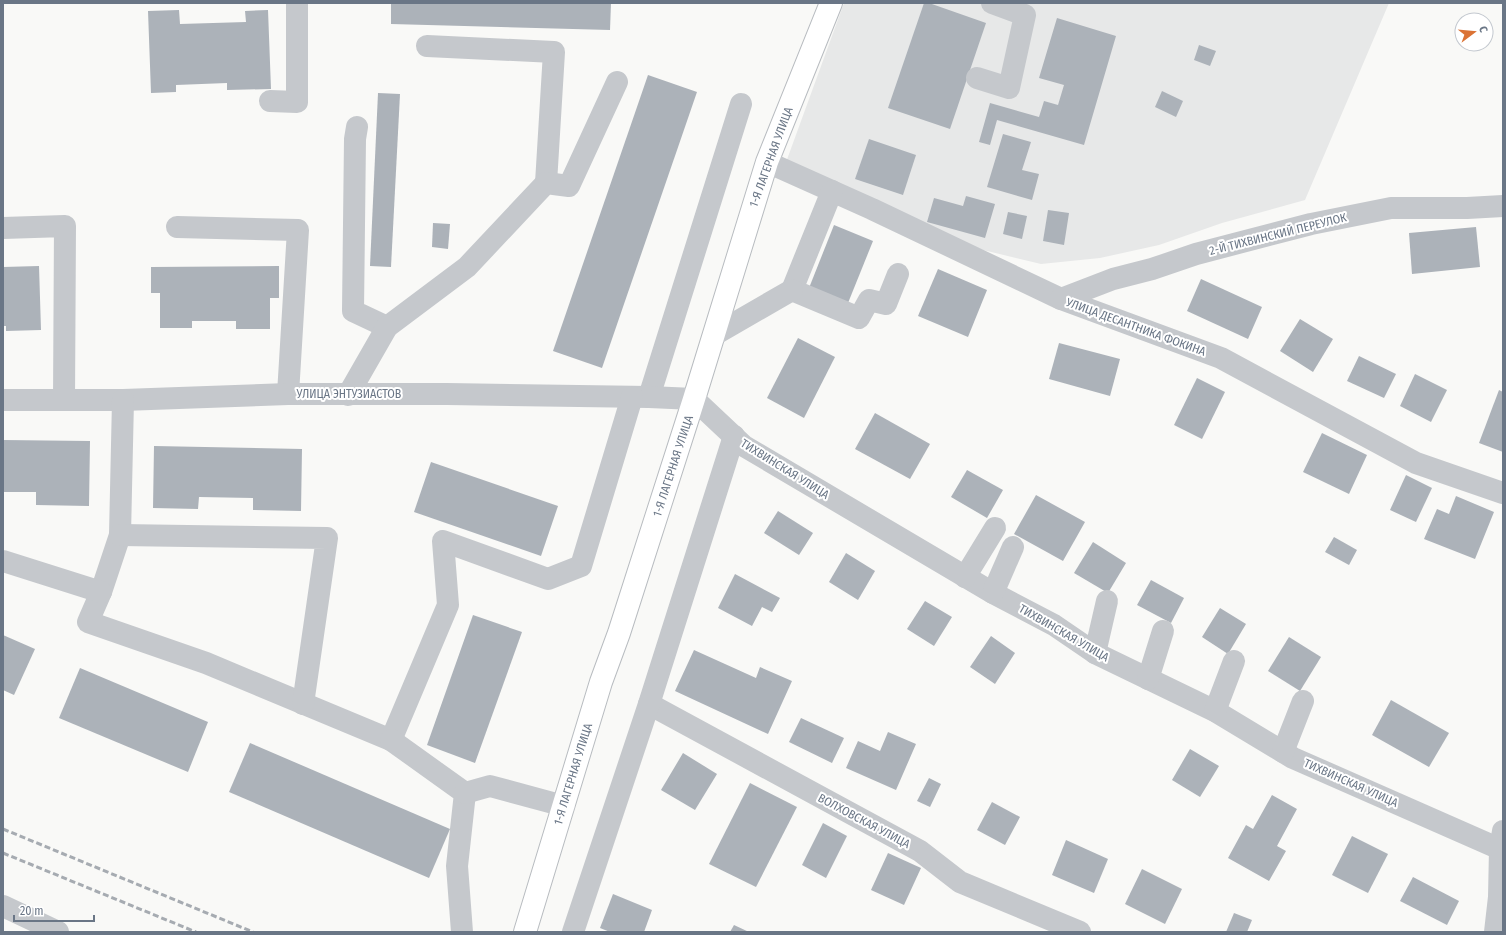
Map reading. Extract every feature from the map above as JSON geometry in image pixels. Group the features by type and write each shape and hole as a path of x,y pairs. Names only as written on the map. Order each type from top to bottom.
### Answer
{"main road":[{"name":"1-Я ЛАГЕРНАЯ УЛИЦА","path":"525,932 601,682 619,633 694,399 767,162 831,3"}],"street":[{"path":"270,101 298,102 297,3"},
{"path":"976,78 1009,88 1025,15 992,3"},
{"path":"348,394 387,327 467,266 546,183 554,52 426,46"},
{"path":"546,183 569,186 617,82"},
{"path":"391,740 448,605 443,541 548,579 581,566 641,397 741,104"},
{"path":"357,128 352,312 387,327"},
{"name":"УЛИЦА ДЕСАНТНИКА ФОКИНА","path":"767,162 1061,299 1221,358 1416,463 1503,493"},
{"path":"714,335 792,290 832,191"},
{"name":"2-Й ТИХВИНСКИЙ ПЕРЕУЛОК","path":"1061,299 1113,278 1152,269 1196,254 1311,224 1391,208 1467,208 1503,206"},
{"path":"3,228 65,226 64,400"},
{"path":"177,227 298,230 288,394"},
{"path":"792,290 859,318 869,300 886,304 898,274"},
{"name":"УЛИЦА ЭНТУЗИАСТОВ","path":"3,400 123,400 288,394 447,394 694,399"},
{"name":"ТИХВИНСКАЯ УЛИЦА","path":"694,399 744,446 965,577 1054,625 1094,653 1215,711 1294,758 1501,840"},
{"path":"123,400 120,535 101,592 88,622 206,663 391,740 465,793"},
{"path":"573,932 734,436"},
{"path":"965,577 995,528"},
{"path":"120,535 327,538 303,704"},
{"path":"993,593 1013,547"},
{"path":"3,561 101,592"},
{"path":"1094,653 1107,602"},
{"path":"1148,679 1163,631"},
{"path":"1215,711 1234,661"},
{"path":"1283,752 1303,701"},
{"name":"ВОЛХОВСКАЯ УЛИЦА","path":"648,704 920,851 960,882 1080,932"},
{"path":"465,793 490,786 564,806"},
{"path":"462,932 457,866 465,793"},
{"path":"1495,932 1499,897 1501,840"},
{"path":"3,906 58,932"}],"shaded area":[{"path":"844,3 1389,3 1305,200 1222,223 1159,245 1100,258 1041,264 983,250 785,165"}],"building":[{"path":"391,3 611,3 610,30 391,24"},
{"path":"924,3 929,3 986,23 950,129 888,108"},
{"path":"179,10 180,24 246,22 245,11 268,10 271,89 227,90 227,83 176,85 176,92 151,93 148,11"},
{"path":"1057,18 1116,36 1084,145 997,120 990,145 979,142 990,103 1039,117 1044,101 1058,105 1064,85 1039,78"},
{"path":"1199,45 1216,51 1210,66 1194,60"},
{"path":"648,75 697,92 602,368 553,351"},
{"path":"1162,91 1183,101 1176,117 1155,107"},
{"path":"378,93 400,94 391,267 370,266"},
{"path":"1003,134 1031,142 1022,170 1039,174 1032,200 987,187"},
{"path":"869,139 916,155 903,195 855,179"},
{"path":"966,196 995,204 985,238 927,222 934,198 963,206"},
{"path":"1048,210 1069,213 1064,245 1043,241"},
{"path":"1008,212 1027,216 1022,239 1003,234"},
{"path":"433,223 450,224 448,249 432,247"},
{"path":"834,225 873,241 848,303 809,288"},
{"path":"1476,227 1480,267 1412,274 1409,233"},
{"path":"39,266 41,330 6,331 6,326 3,326 3,267"},
{"path":"279,266 279,298 270,298 270,329 236,329 236,321 192,321 192,328 160,328 160,293 151,293 151,267"},
{"path":"938,269 987,290 968,337 918,316"},
{"path":"1201,279 1262,307 1248,339 1187,311"},
{"path":"1300,319 1333,339 1313,372 1280,351"},
{"path":"798,338 835,357 804,418 767,398"},
{"path":"1059,343 1120,359 1110,396 1049,379"},
{"path":"1359,356 1396,374 1384,398 1347,381"},
{"path":"1415,374 1447,390 1431,422 1400,406"},
{"path":"1197,378 1225,392 1202,439 1174,425"},
{"path":"1499,390 1503,392 1503,452 1479,443"},
{"path":"875,413 930,444 910,479 855,449"},
{"path":"1322,433 1367,455 1349,494 1303,472"},
{"path":"3,440 90,441 89,506 36,505 36,492 3,492"},
{"path":"154,446 302,449 301,511 253,510 253,498 199,497 198,509 153,508"},
{"path":"431,462 558,506 541,556 414,512"},
{"path":"967,470 1003,490 987,518 951,497"},
{"path":"1406,475 1432,488 1416,522 1390,510"},
{"path":"1036,495 1085,522 1063,561 1014,534"},
{"path":"1456,496 1494,512 1475,559 1424,539 1437,509 1449,514"},
{"path":"778,511 813,533 799,555 764,533"},
{"path":"1334,537 1357,550 1349,565 1325,552"},
{"path":"1093,542 1126,563 1108,593 1074,573"},
{"path":"846,553 875,571 858,600 829,582"},
{"path":"735,574 780,598 772,612 762,607 752,626 718,608"},
{"path":"1151,580 1184,598 1171,623 1137,605"},
{"path":"925,601 952,617 934,646 907,629"},
{"path":"1220,608 1246,624 1228,654 1202,637"},
{"path":"473,615 522,632 475,763 427,745"},
{"path":"3,635 35,649 14,695 3,690"},
{"path":"991,636 1015,653 995,684 970,667"},
{"path":"1289,637 1321,657 1300,691 1268,671"},
{"path":"694,650 756,678 760,667 792,681 768,734 675,691"},
{"path":"80,668 208,722 188,772 59,718"},
{"path":"1391,700 1449,733 1429,767 1372,735"},
{"path":"801,718 844,738 832,763 789,742"},
{"path":"888,732 916,744 896,790 846,768 858,741 880,751"},
{"path":"250,743 450,829 429,878 229,792"},
{"path":"1190,749 1219,766 1200,797 1172,780"},
{"path":"683,753 717,774 695,810 661,790"},
{"path":"929,778 941,784 930,807 917,801"},
{"path":"750,783 797,807 756,887 709,864"},
{"path":"1272,795 1297,809 1277,846 1286,851 1269,881 1228,858 1246,825 1253,829"},
{"path":"992,802 1020,817 1005,845 977,830"},
{"path":"823,823 847,836 826,878 802,865"},
{"path":"1352,836 1388,854 1368,893 1332,875"},
{"path":"1066,840 1108,859 1094,893 1052,875"},
{"path":"888,853 921,868 904,905 871,890"},
{"path":"1142,869 1182,889 1165,924 1125,904"},
{"path":"1413,877 1459,901 1447,925 1400,901"},
{"path":"613,894 652,910 644,932 610,932 600,928"},
{"path":"1234,913 1252,920 1247,932 1226,932"},
{"path":"734,925 749,932 730,932"}],"railway":[{"path":"3,829 253,932"},
{"path":"3,853 196,932"}]}
